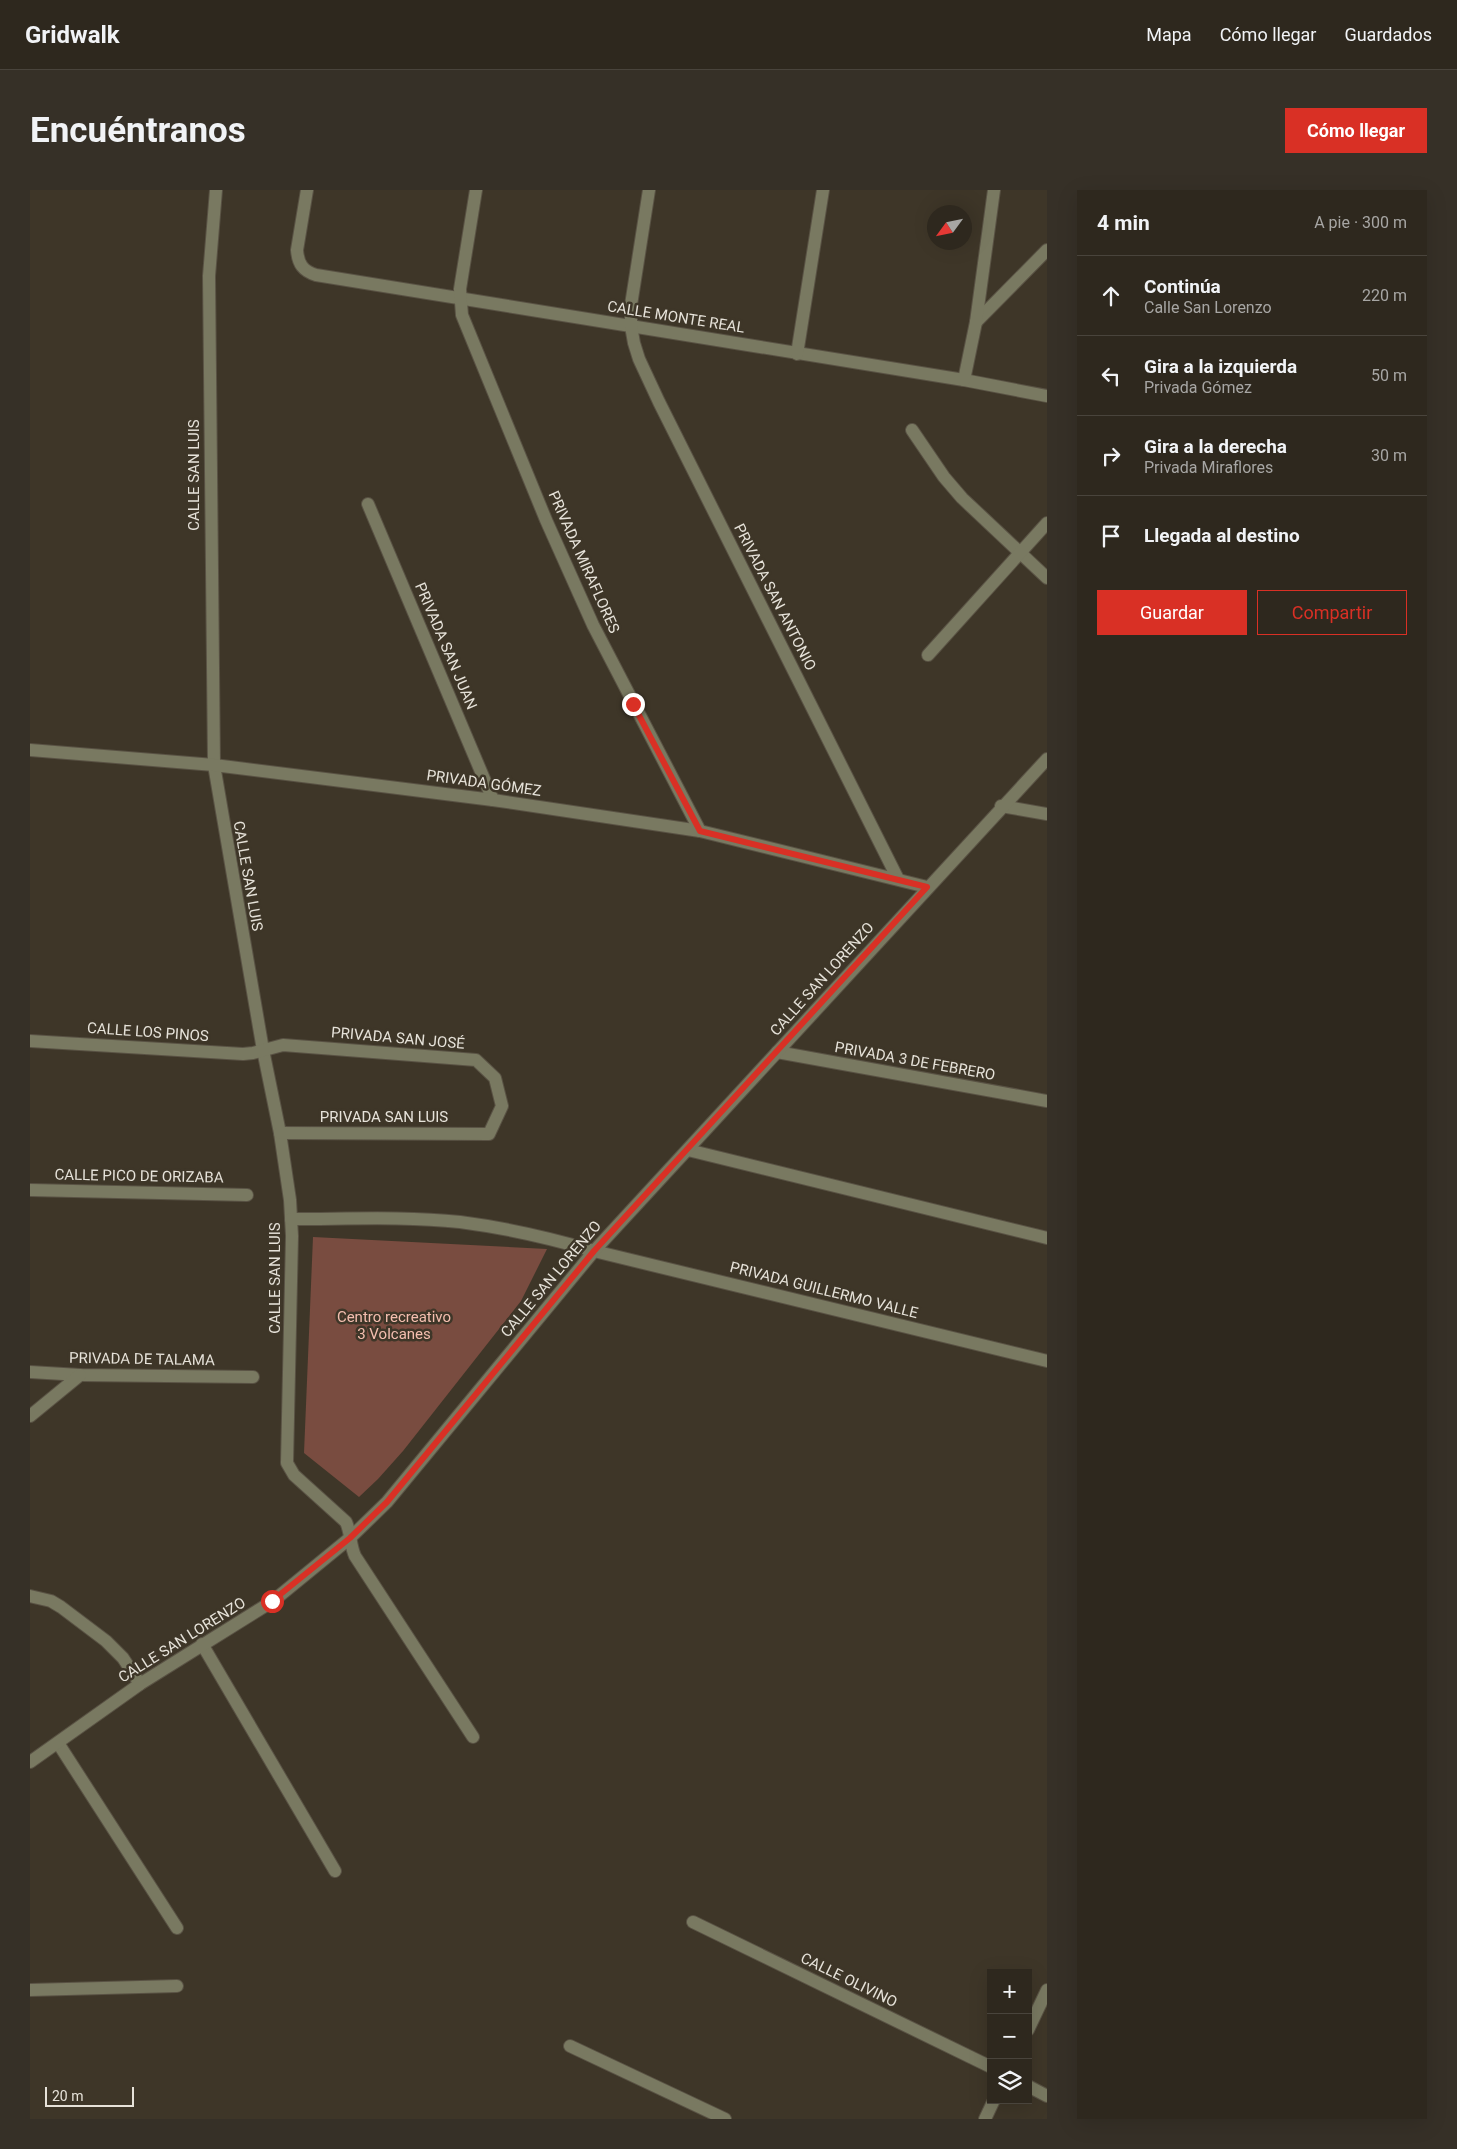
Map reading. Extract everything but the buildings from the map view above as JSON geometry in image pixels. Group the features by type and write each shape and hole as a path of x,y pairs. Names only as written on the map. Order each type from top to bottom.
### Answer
{"street":[{"name":"CALLE SAN LUIS","path":"216,190 209,276 214,765 263,1050 280,1133 291,1219 288,1463 291,1472 346,1522 350,1529 350,1538 355,1556 473,1737"},
{"name":"CALLE MONTE REAL","path":"307,190 297,250 301,266 308,272 316,275 964,380 1047,396"},
{"path":"459,298 476,190"},
{"name":"PRIVADA SAN ANTONIO","path":"649,190 631,305 631,326 639,359 898,879"},
{"path":"797,354 823,190"},
{"path":"964,380 976,322 994,190"},
{"path":"976,322 1047,250"},
{"name":"PRIVADA MIRAFLORES","path":"459,298 462,315 546,520 593,625 700,831"},
{"path":"912,430 938,469 956,490 1020,554 1047,578"},
{"name":"PRIVADA SAN JUAN","path":"368,504 493,800"},
{"path":"928,655 1047,523"},
{"name":"PRIVADA GÓMEZ","path":"30,750 214,765 493,800 700,831 927,887"},
{"name":"CALLE SAN LORENZO","path":"30,1762 140,1684 202,1644 251,1616 272,1601 350,1538 387,1502 594,1251 1001,806 1047,759"},
{"path":"1001,806 1047,814"},
{"name":"CALLE LOS PINOS","path":"30,1041 243,1054 263,1050"},
{"name":"PRIVADA SAN JOSÉ","path":"263,1050 283,1044 476,1060 495,1078 502,1106 489,1134"},
{"name":"PRIVADA 3 DE FEBRERO","path":"777,1052 1047,1102"},
{"name":"PRIVADA SAN LUIS","path":"280,1133 489,1134"},
{"path":"688,1150 1047,1238"},
{"name":"CALLE PICO DE ORIZABA","path":"30,1190 247,1195"},
{"name":"PRIVADA GUILLERMO VALLE","path":"291,1219 458,1222 544,1237 594,1251 1047,1361"},
{"name":"PRIVADA DE TALAMA","path":"30,1372 80,1375 253,1377"},
{"path":"30,1416 80,1375"},
{"path":"30,1596 51,1601 106,1641 123,1658 140,1684"},
{"path":"202,1644 335,1871"},
{"path":"58,1743 177,1928"},
{"name":"CALLE OLIVINO","path":"693,1922 987,2065"},
{"path":"30,1990 177,1986"},
{"path":"1032,2022 1047,1990"},
{"path":"570,2046 725,2119"},
{"path":"1032,2088 1047,2096"},
{"path":"985,2119 992,2104"}],"green space":[{"name":"Centro recreativo 3 Volcanes","path":"313,1237 547,1249 521,1301 403,1451 359,1497 304,1453"}],"route":[{"path":"272,1601 350,1538 387,1502 594,1251 927,887 700,831 633,704"}]}
